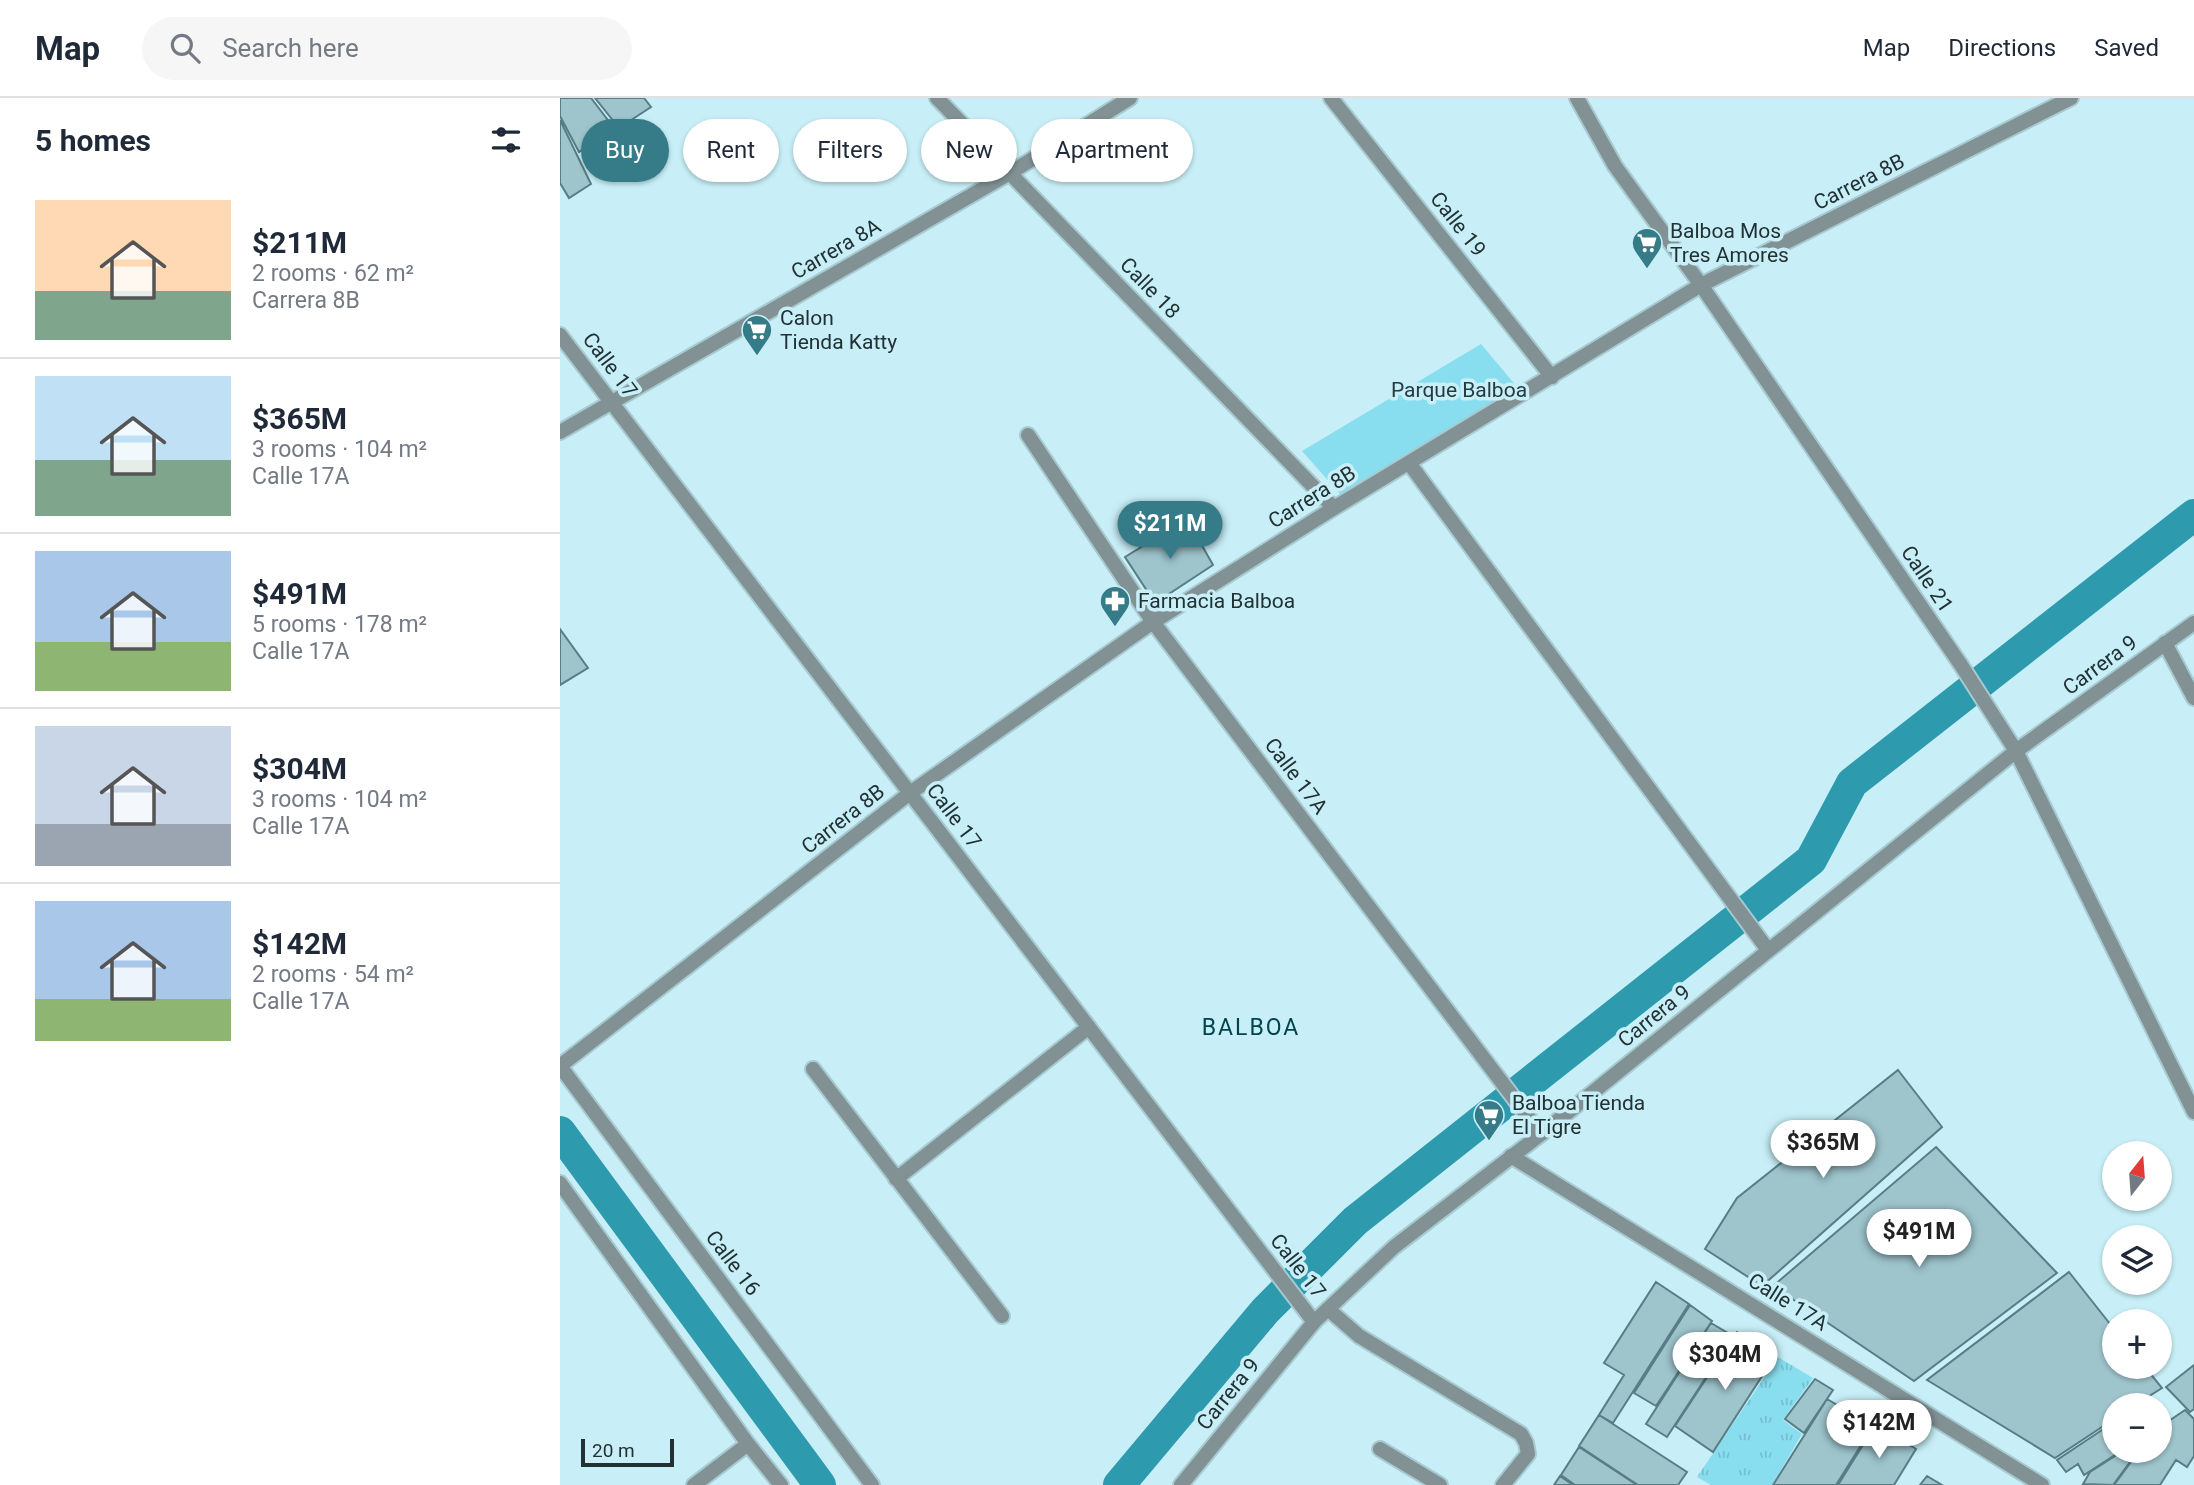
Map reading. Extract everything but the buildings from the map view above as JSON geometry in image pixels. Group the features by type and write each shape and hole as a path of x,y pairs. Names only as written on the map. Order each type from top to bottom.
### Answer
{"street":[{"name":"Calle 18","path":"937,98 957,119"},
{"name":"Carrera 8A","path":"1017,169 1130,98"},
{"name":"Calle 19","path":"1331,98 1552,377"},
{"name":"Calle 21","path":"1577,98 1615,166 1701,285 1961,665 2016,751 2194,1112"},
{"name":"Carrera 8B","path":"560,1066 910,793 1153,622 1334,508 1701,285 2071,98"},
{"name":"Calle 18","path":"1017,180 1334,508"},
{"name":"Carrera 8A","path":"560,432 994,182"},
{"name":"Calle 17","path":"560,335 1314,1322"},
{"name":"Calle 17A","path":"1028,435 1153,622 1541,1134"},
{"path":"1409,463 1768,950"},
{"name":"Carrera 9","path":"1181,1485 1314,1322 1394,1247 1541,1134 2016,751 2194,623"},
{"path":"2165,643 2194,698"},
{"path":"896,1179 1089,1027"},
{"name":"Calle 16","path":"560,1066 872,1485"},
{"path":"813,1069 1002,1316"},
{"name":"Calle 17A","path":"1511,1156 2042,1485"},
{"path":"560,1183 748,1444 781,1485"},
{"path":"1328,1310 1359,1336 1521,1434 1527,1443 1528,1454 1503,1485"},
{"path":"694,1485 748,1444"},
{"path":"1380,1449 1440,1485"}],"green space":[{"name":"Parque Balboa","path":"1481,344 1518,388 1340,494 1302,451"},
{"path":"1778,1357 1813,1378 1783,1420 1802,1434 1772,1485 1711,1485 1697,1477"}],"waterway":[{"path":"1119,1485 1265,1311 1355,1221 1811,860 1852,783 2194,515"},
{"path":"560,1132 820,1485"}],"place":[{"name":"Balboa Mos Tres Amores","path":"1647,270"},
{"name":"Calon Tienda Katty","path":"757,357"},
{"name":"Farmacia Balboa","path":"1115,628"},
{"name":"Balboa Tienda El Tigre","path":"1489,1142"}],"district":[{"name":"BALBOA","path":"1251,1027"}]}
